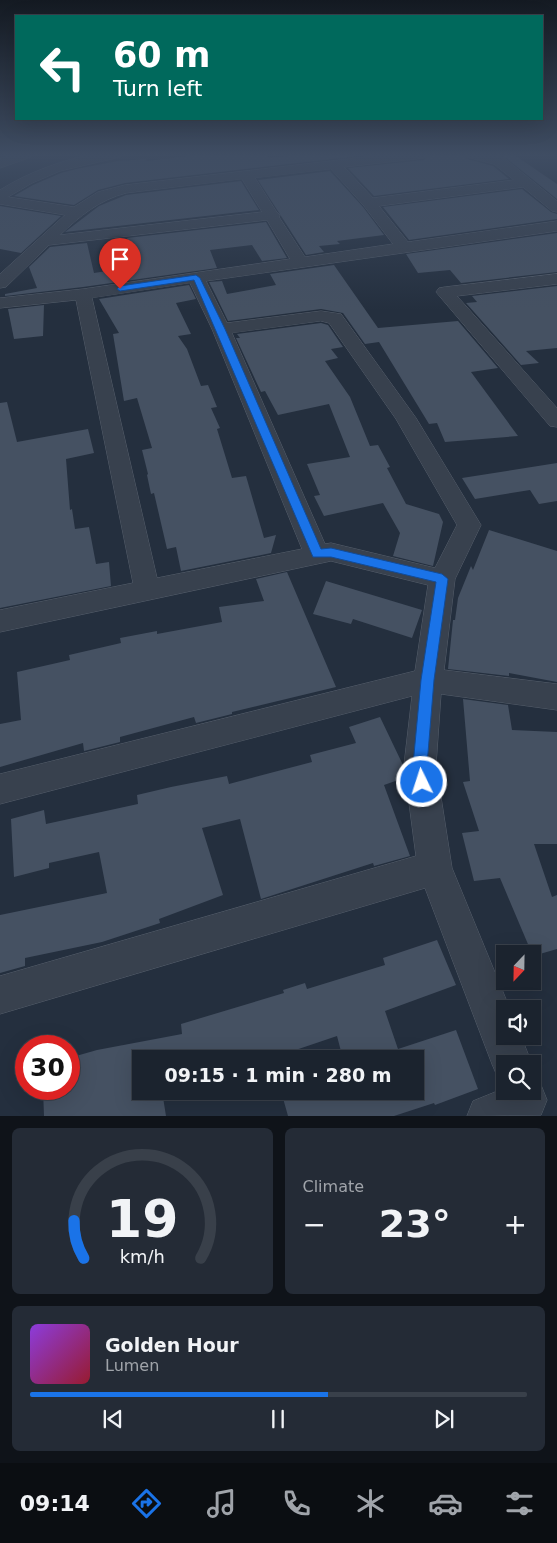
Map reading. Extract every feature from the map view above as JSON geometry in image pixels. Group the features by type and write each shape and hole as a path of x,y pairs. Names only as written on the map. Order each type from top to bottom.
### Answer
{"street":[{"path":"39,206 76,212"},
{"path":"0,283 76,212 85,206"},
{"path":"267,206 300,262"},
{"path":"371,206 404,248"},
{"path":"47,241 273,215"},
{"path":"0,303 83,294 557,226"},
{"path":"196,278 220,329 317,554"},
{"path":"553,284 445,292 557,422"},
{"path":"83,294 147,590"},
{"path":"220,329 321,316 335,318 406,418 469,524 442,579 428,680 420,765 435,868 508,1055"},
{"path":"0,622 331,552 442,579"},
{"path":"0,789 428,680 557,697"},
{"path":"0,995 435,868"},
{"path":"488,1116 512,1100"}],"building":[{"path":"0,206 61,216 21,253 0,249"},
{"path":"99,206 257,206 259,210 65,232"},
{"path":"275,206 362,206 384,235 337,241 340,244 319,246 324,252 306,255"},
{"path":"544,206 557,214 557,219 409,240 383,207"},
{"path":"266,222 287,258 262,261 252,245 210,250 217,268 5,296 5,294 37,288 29,267 50,247 87,243 94,273 139,266 127,238"},
{"path":"557,233 557,272 461,283 450,270 418,273 406,254"},
{"path":"334,265 378,328 458,321 498,368 471,372 518,436 445,442 437,423 429,424 379,342 365,344 343,313 321,309 228,321 209,282 222,281 227,294 276,285 270,274"},
{"path":"189,285 196,299 176,303 191,334 178,336 187,349 201,386 208,385 217,407 211,408 220,428 217,429 232,478 246,476 264,538 276,535 271,553 181,571 176,547 167,549 154,493 151,494 142,450 152,448 137,398 124,401 113,334 119,333 99,299"},
{"path":"557,286 557,348 526,351 539,363 521,365 466,303 477,302 472,296"},
{"path":"44,305 43,336 14,339 8,309"},
{"path":"321,323 328,325 343,347 331,349 338,358 325,361 350,397 370,446 378,445 390,467 387,468 406,504 439,514 443,522 433,566 393,556 400,533 383,503 324,516 314,496 320,495 307,464 350,457 329,404 278,415 265,391 261,392 236,338 240,338 237,334"},
{"path":"7,402 17,442 88,429 94,453 66,459 70,510 72,509 75,529 89,527 96,564 109,562 111,586 0,608 0,403"},
{"path":"557,463 557,501 539,504 530,490 475,499 462,478"},
{"path":"489,530 557,551 557,682 509,673 509,676 448,669 453,620 455,620 458,598 471,566 473,570"},
{"path":"287,572 336,687 232,712 232,714 196,723 194,717 120,737 120,742 84,751 83,743 0,767 0,724 21,720 17,672 70,660 69,655 121,643 120,638 157,631 157,634 222,622 219,607 264,601 256,579"},
{"path":"326,581 422,610 412,638 353,619 351,624 313,614"},
{"path":"463,699 508,705 512,730 557,732 557,844 534,844 552,897 557,895 557,949 541,954 541,945 528,945 500,878 474,881 462,833 479,831 463,782 470,781"},
{"path":"380,717 402,763 404,778 384,785 410,856 374,866 373,863 261,899 240,819 202,828 223,895 159,919 160,923 102,942 25,958 25,966 0,973 0,915 107,893 99,852 49,863 49,868 14,877 11,819 44,810 46,824 138,804 137,795 171,787 227,776 229,784 312,762 310,755 356,743 349,727"},
{"path":"437,940 456,985 385,1011 398,1049 456,1030 478,1089 435,1105 434,1103 394,1116 288,1116 284,1100 424,1100 424,1050 341,1050 337,1036 296,1050 132,1050 132,1100 163,1100 166,1116 44,1116 43,1100 80,1100 80,1055 182,1034 181,1024 284,993 283,990 305,983 307,989 385,965 383,958"}],"route":[{"path":"120,289 196,278 220,329 317,554 331,552 442,579 428,680 420,765 422,782"}]}
